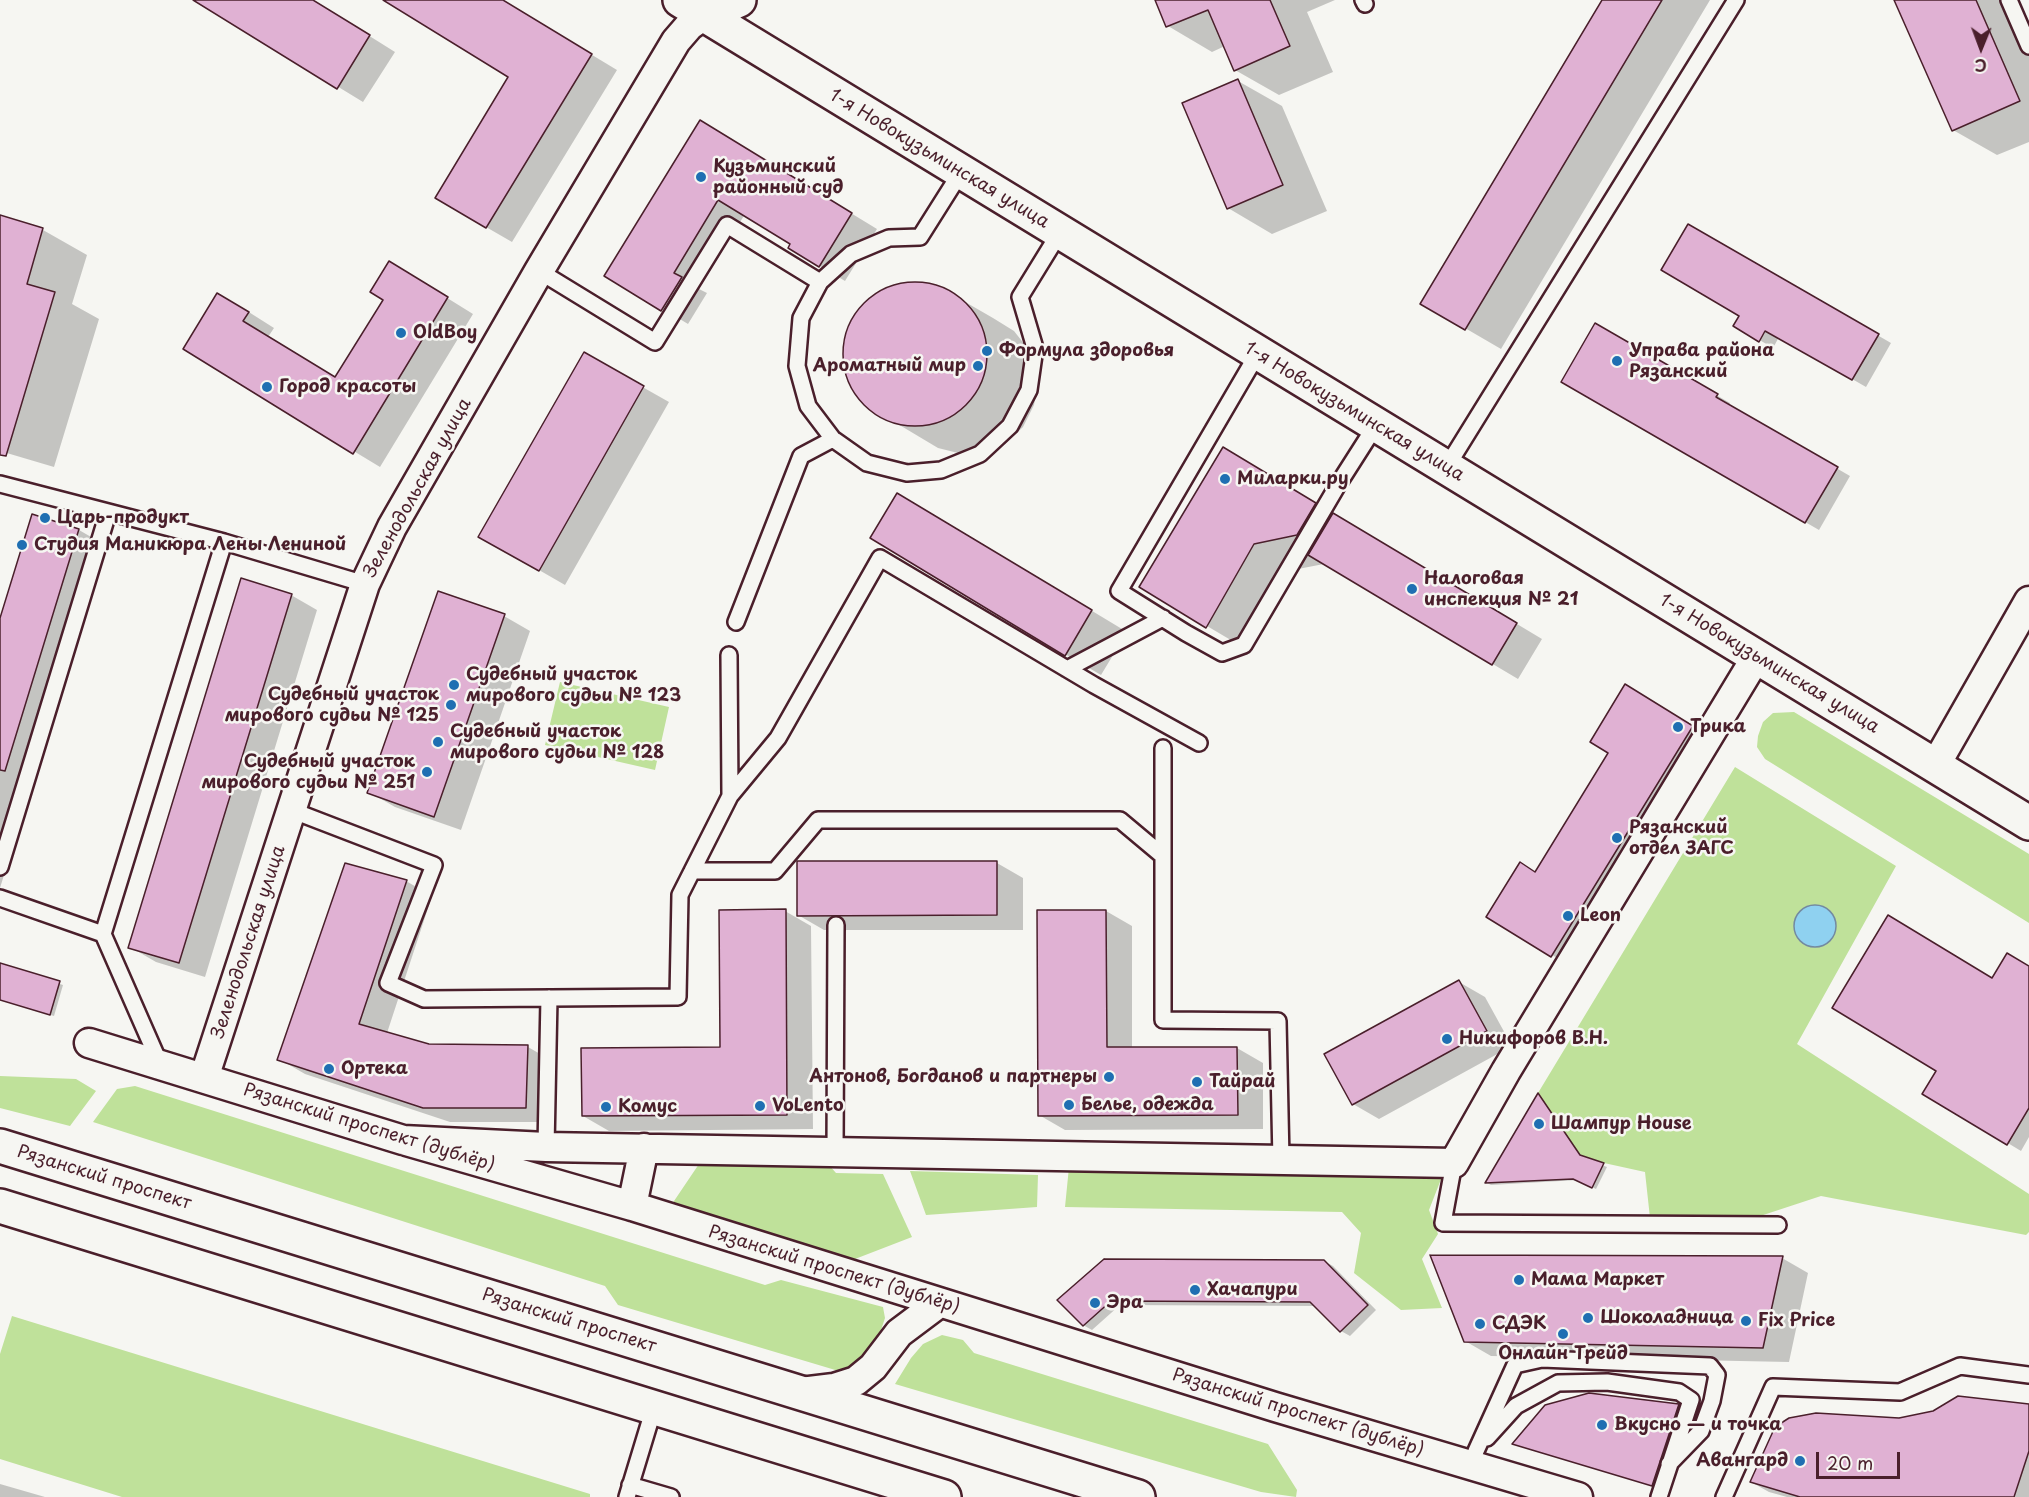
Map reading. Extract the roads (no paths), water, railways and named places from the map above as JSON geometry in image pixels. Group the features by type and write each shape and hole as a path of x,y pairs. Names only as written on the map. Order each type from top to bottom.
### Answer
{"main road":[{"name":"Зеленодольская улица","path":"692,8 739,0"},
{"name":"1-я Новокузьминская улица","path":"692,8 2029,823"},
{"name":"Рязанский проспект","path":"0,1146 1138,1497"},
{"path":"0,1206 944,1497"}],"street":[{"name":"Зеленодольская улица","path":"204,1078 365,584 392,527 539,272 676,41 689,26 692,8"},
{"path":"1935,766 2029,601"},
{"path":"403,1140 546,1147 1454,1163 1512,1061 1756,656"},
{"name":"Рязанский проспект (дублёр)","path":"89,1043 403,1140 632,1206 939,1303 1472,1458 1578,1497"},
{"path":"632,1206 644,1148"},
{"path":"798,1392 834,1388 856,1381 873,1367 899,1333 939,1303"}],"lane":[{"path":"1446,468 1736,0"},
{"path":"2009,0 2029,46"},
{"path":"961,172 920,237 889,238 851,254 820,282 801,318 796,366 808,406 832,440 867,463 907,472 941,470 980,454 1010,426 1029,390 1035,348 1020,297 1060,232"},
{"path":"539,272 655,342 727,225 820,282"},
{"path":"1258,353 1119,591 1162,618 1222,653 1244,645 1376,425"},
{"path":"736,622 801,456 832,440"},
{"path":"0,484 224,542 365,584"},
{"path":"0,867 108,513"},
{"path":"160,1064 104,934 224,542"},
{"path":"291,810 434,865 388,982 424,999 678,997 680,895 730,796 778,738 880,558 1067,669 1199,743"},
{"path":"1067,669 1162,618"},
{"path":"729,655 730,796"},
{"path":"1163,748 1163,1020 1278,1021 1281,1160"},
{"path":"692,871 775,871 818,820 1120,820 1163,856"},
{"path":"0,898 104,934"},
{"path":"835,1152 836,925"},
{"path":"546,1147 549,998"},
{"path":"1454,1163 1443,1223 1778,1225"},
{"path":"1472,1458 1515,1365 1542,1359 1710,1365 1717,1376 1712,1401 1701,1431 1669,1464"},
{"path":"1724,1497 1773,1387 1900,1392 1960,1366 2029,1375"},
{"path":"1472,1458 1516,1406 1558,1383 1607,1382 1680,1392 1691,1400 1659,1497"},
{"path":"654,1408 629,1491 671,1497"}],"water":[{"path":"1815,905 1830,911 1836,926 1830,941 1815,947 1800,941 1794,926 1800,911"}],"place":[{"name":"Кузьминский районный суд","path":"701,177"},
{"name":"OldBoy","path":"401,333"},
{"name":"Формула здоровья","path":"987,351"},
{"name":"Управа района Рязанский","path":"1617,361"},
{"name":"Ароматный мир","path":"978,366"},
{"name":"Город красоты","path":"267,387"},
{"name":"Миларки.ру","path":"1225,479"},
{"name":"Царь-продукт","path":"45,518"},
{"name":"Студия Маникюра Лены Лениной","path":"22,545"},
{"name":"Налоговая инспекция № 21","path":"1412,589"},
{"name":"Судебный участок мирового судьи № 123","path":"454,685"},
{"name":"Судебный участок мирового судьи № 125","path":"451,705"},
{"name":"Трика","path":"1678,727"},
{"name":"Судебный участок мирового судьи № 128","path":"438,742"},
{"name":"Судебный участок мирового судьи № 251","path":"427,772"},
{"name":"Рязанский отдел ЗАГС","path":"1617,838"},
{"name":"Leon","path":"1568,916"},
{"name":"Никифоров В.Н.","path":"1447,1039"},
{"name":"Ортека","path":"329,1069"},
{"name":"Антонов, Богданов и партнеры","path":"1109,1077"},
{"name":"Тайрай","path":"1197,1082"},
{"name":"Белье, одежда","path":"1069,1105"},
{"name":"VoLento","path":"760,1106"},
{"name":"Комус","path":"606,1107"},
{"name":"Шампур House","path":"1539,1124"},
{"name":"Мама Маркет","path":"1519,1280"},
{"name":"Хачапури","path":"1195,1290"},
{"name":"Эра","path":"1095,1303"},
{"name":"Шоколадница","path":"1588,1318"},
{"name":"Fix Price","path":"1746,1321"},
{"name":"СДЭК","path":"1480,1324"},
{"name":"Онлайн Трейд","path":"1563,1334"},
{"name":"Вкусно — и точка","path":"1602,1425"},
{"name":"Авангард","path":"1800,1461"}]}
